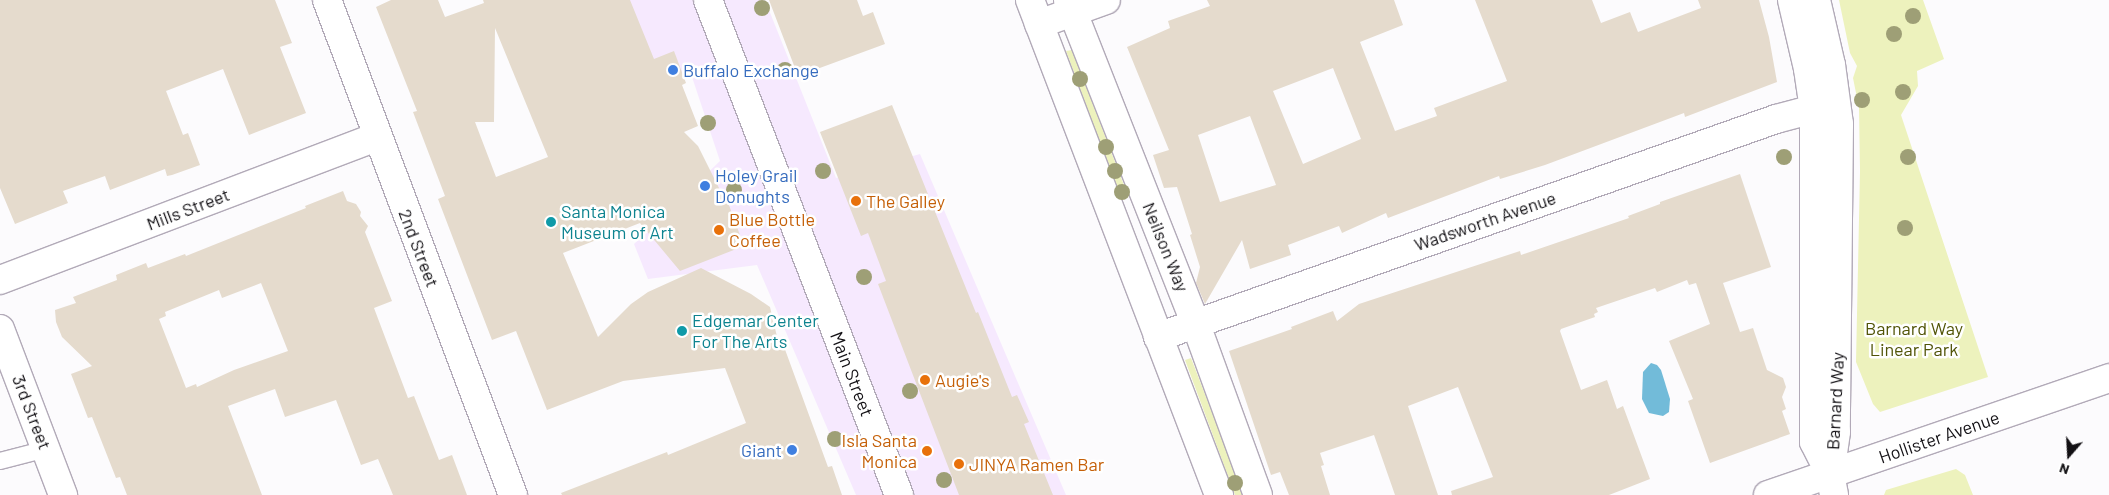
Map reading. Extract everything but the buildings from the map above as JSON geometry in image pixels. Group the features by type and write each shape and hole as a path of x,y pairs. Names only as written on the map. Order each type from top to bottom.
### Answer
{"street":[{"name":"2nd Street","path":"327,0 513,495"},
{"name":"Main Street","path":"708,0 899,495"},
{"path":"1106,0 1034,12 1219,495"},
{"name":"Barnard Way","path":"1792,0 1808,69 1814,109 1814,442 1832,484"},
{"name":"Barnard Way","path":"1816,0 1831,65 1839,132 1836,432 1832,484"},
{"name":"Neilson Way","path":"1070,6 1195,322 1258,495"},
{"name":"Wadsworth Avenue","path":"1158,336 1776,119 1814,109"},
{"name":"Mills Street","path":"0,280 377,137"},
{"name":"3rd Street","path":"0,329 63,495"},
{"name":"Hollister Avenue","path":"1768,495 1832,484 2109,378"}],"lane":[{"path":"0,461 46,449"}],"shaded area":[{"path":"491,0 765,0 836,178 920,154 1066,495 856,495 757,265 648,279 634,244 720,161 691,74 539,128"}],"green space":[{"name":"Barnard Way Linear Park","path":"1839,0 1923,0 1944,59 1917,71 1918,86 1901,115 1988,377 1880,412 1873,404 1856,362 1860,171 1859,108 1853,78 1857,66 1850,53"},
{"path":"1072,50 1127,193 1123,198 1120,196 1066,51"},
{"path":"1191,358 1244,495 1235,495 1185,360"},
{"path":"1956,469 1965,475 1973,495 1884,495 1886,490"}],"water":[{"path":"1651,363 1657,365 1661,370 1670,399 1669,412 1663,416 1649,413 1642,399 1643,372"}],"place":[{"name":"Buffalo Exchange","path":"673,70"},
{"name":"Holey Grail Donughts","path":"705,186"},
{"name":"The Galley","path":"856,201"},
{"name":"Santa Monica Museum of Art","path":"551,222"},
{"name":"Blue Bottle Coffee","path":"719,230"},
{"name":"Edgemar Center For The Arts","path":"682,331"},
{"name":"Augie's","path":"925,380"},
{"name":"Giant","path":"792,450"},
{"name":"Isla Santa Monica","path":"927,451"},
{"name":"JINYA Ramen Bar","path":"959,464"}]}
